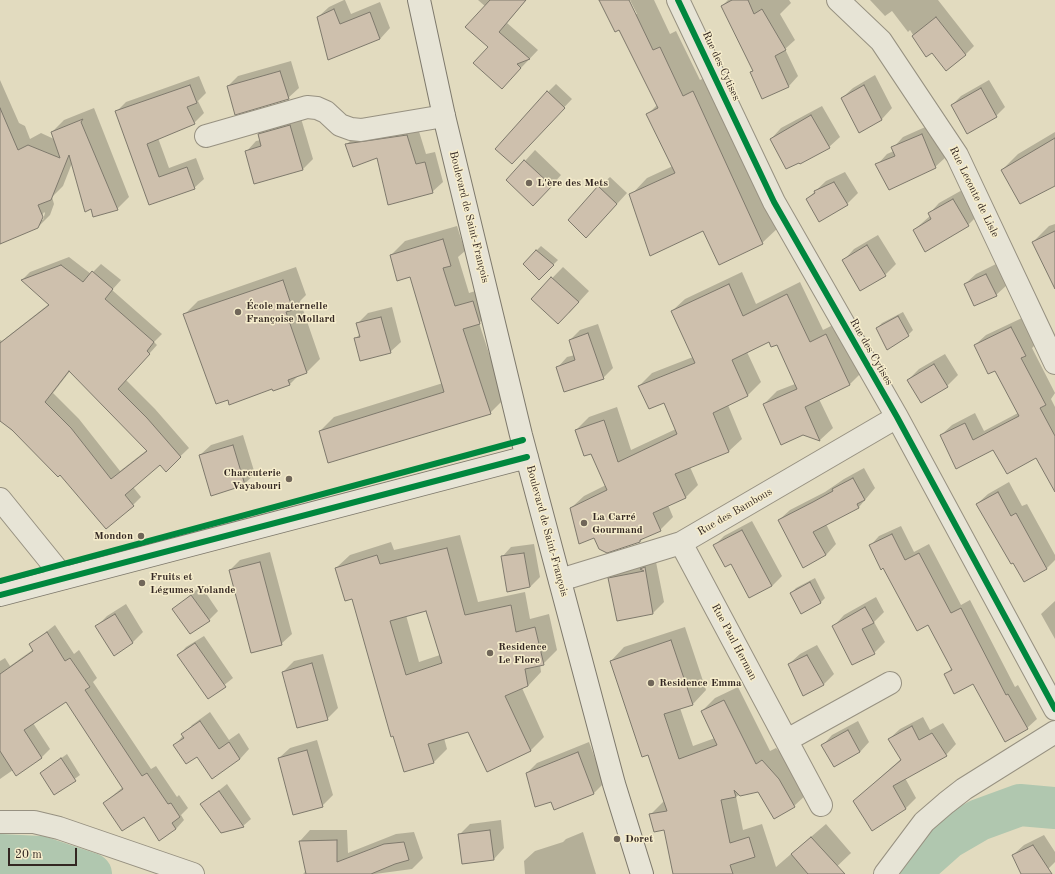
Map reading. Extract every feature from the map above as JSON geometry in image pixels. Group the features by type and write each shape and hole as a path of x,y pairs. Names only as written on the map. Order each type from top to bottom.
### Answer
{"street":[{"name":"Boulevard de Saint-François","path":"418,0 444,116 527,457 614,784 642,874"},
{"name":"Rue des Cytises","path":"678,0 774,202 897,417 1055,710"},
{"name":"Rue Leconte de Lisle","path":"838,0 881,41 957,154 1055,363"},
{"path":"206,136 307,107 317,108 326,112 340,125 351,129 361,130 444,116"},
{"name":"Rue des Bambous","path":"560,580 682,544 897,417"},
{"path":"0,596 527,457"},
{"path":"0,499 64,578"},
{"name":"Rue Paul Herman","path":"682,544 821,805"},
{"path":"787,740 890,683"},
{"path":"885,874 924,822 946,803 964,789 1055,732"},
{"path":"0,822 34,822 59,828 193,874"}],"building":[{"path":"490,0 526,0 499,32 530,59 517,64 521,68 502,89 473,63 488,47 465,27"},
{"path":"599,0 629,0 653,50 660,47 683,96 693,91 763,244 719,265 703,231 650,256 629,194 675,173 646,114 658,108 619,30 615,32"},
{"path":"732,0 748,0 754,14 762,9 786,50 775,56 789,87 762,99 750,72 753,71 721,6"},
{"path":"334,9 340,24 370,12 380,39 328,60 317,17"},
{"path":"936,17 966,55 946,71 932,53 926,57 912,36"},
{"path":"280,71 289,99 235,115 227,86"},
{"path":"190,85 197,103 187,107 195,124 147,144 159,177 187,167 195,189 149,205 115,111"},
{"path":"864,85 882,120 859,133 841,98"},
{"path":"981,88 997,117 967,134 951,105"},
{"path":"547,91 565,108 512,164 495,149"},
{"path":"0,108 18,150 28,145 60,158 51,132 83,119 81,122 118,210 93,217 91,209 85,212 69,155 51,200 38,205 43,217 38,228 0,244"},
{"path":"811,115 830,148 800,164 799,163 786,169 770,139"},
{"path":"290,125 303,170 254,184 245,151 261,146 258,134"},
{"path":"922,134 936,168 889,190 875,164 895,156 891,147"},
{"path":"407,135 416,164 425,162 433,193 388,205 377,158 353,167 345,144"},
{"path":"1055,138 1055,186 1020,204 1001,170"},
{"name":"L'ère des Mets","path":"524,160 552,186 533,206 506,180"},
{"path":"834,182 848,205 819,222 806,199 815,193 814,191"},
{"path":"598,186 617,204 586,238 568,220"},
{"path":"953,199 969,226 925,252 913,230 931,219 928,213"},
{"path":"1055,231 1055,289 1032,242"},
{"path":"443,239 451,266 443,268 455,306 473,301 480,324 463,329 491,414 328,463 319,431 444,392 410,277 397,281 390,255"},
{"path":"867,245 886,276 860,291 842,260"},
{"path":"536,250 554,265 539,280 523,264"},
{"path":"61,265 83,282 92,271 113,289 105,299 154,342 147,351 150,354 118,389 147,418 181,457 166,472 160,465 125,495 134,506 106,529 60,475 58,477 12,430 0,421 0,343 49,305 21,280","holes":["69,371 147,451 111,479 71,428 45,402"]},
{"path":"986,274 997,296 974,306 964,284"},
{"path":"551,277 579,302 558,324 531,299"},
{"path":"283,280 293,310 286,312 307,373 288,380 290,385 273,391 272,389 229,405 228,400 216,404 183,314"},
{"path":"729,284 743,316 787,294 810,342 826,334 850,385 805,407 820,441 803,435 781,445 763,404 797,389 777,345 771,347 769,342 732,360 748,396 713,413 729,452 675,474 686,498 653,513 661,531 640,540 640,542 607,553 599,549 594,538 579,544 570,508 607,490 591,454 584,456 575,430 604,420 618,462 677,434 664,403 649,409 638,386 695,363 671,311"},
{"path":"898,316 909,336 887,350 876,328"},
{"path":"381,317 391,353 360,361 354,338 360,337 356,323"},
{"path":"1011,327 1026,356 1021,358 1046,405 1040,408 1055,436 1055,492 1036,458 1007,474 993,450 956,469 940,435 965,423 973,440 1019,416 995,371 988,374 974,345"},
{"path":"588,333 604,379 564,392 556,367 575,360 569,340"},
{"path":"934,364 948,387 921,403 907,380"},
{"path":"233,445 245,485 211,496 199,455"},
{"path":"853,478 865,500 857,504 859,508 813,532 826,555 803,568 778,520 833,491 832,489"},
{"path":"998,492 1011,516 1016,513 1047,569 1024,582 1013,563 1011,564 976,504"},
{"path":"742,530 772,586 749,598 731,564 725,567 713,545"},
{"path":"892,534 905,560 919,553 951,613 961,608 1006,695 1008,694 1028,729 1005,742 973,684 954,694 944,674 952,670 928,625 917,631 883,568 881,570 869,545"},
{"path":"447,548 465,615 511,605 516,632 535,627 544,665 525,669 528,686 505,696 531,751 487,772 468,732 428,744 434,763 404,772 393,736 391,737 352,599 345,601 335,568 377,555 380,564","holes":["426,611 442,663 406,675 390,621"]},
{"path":"524,553 530,587 507,592 501,556"},
{"path":"260,562 282,645 251,653 229,570"},
{"path":"645,567 653,614 617,621 608,578 644,571 640,569"},
{"path":"810,582 821,603 801,614 790,593"},
{"path":"191,595 210,621 190,634 172,609"},
{"path":"865,607 874,623 862,629 875,654 852,665 832,626"},
{"path":"115,614 133,643 114,656 95,626"},
{"path":"47,632 65,661 70,658 90,687 85,690 142,776 147,773 168,804 171,803 180,817 172,823 176,829 159,841 144,817 122,831 103,803 123,789 66,702 24,730 42,758 16,776 0,751 0,674 33,651 29,644"},
{"path":"671,640 693,705 664,714 679,759 717,745 701,711 724,700 756,764 762,760 779,779 795,807 774,819 758,792 740,796 734,790 736,797 721,800 730,843 749,837 755,857 730,865 733,874 673,874 664,830 654,832 649,814 667,811 648,755 642,757 610,661"},
{"path":"195,643 226,687 208,699 177,655"},
{"path":"807,655 824,685 803,696 788,664"},
{"path":"312,663 328,720 297,728 282,672"},
{"path":"200,721 219,749 229,742 240,759 212,779 197,757 186,764 173,745 184,738 181,734"},
{"path":"912,726 919,740 932,733 947,756 893,786 906,809 872,831 853,801 901,760 888,739"},
{"path":"848,730 860,752 834,767 821,745"},
{"path":"307,750 323,807 293,815 278,758"},
{"path":"578,752 594,794 554,810 551,802 535,807 526,773"},
{"path":"61,758 76,781 54,795 40,773"},
{"path":"219,791 244,827 221,833 200,804"},
{"path":"490,830 494,860 462,864 458,834"},
{"path":"811,837 845,874 808,874 791,854"},
{"path":"337,840 337,862 384,844 404,842 409,860 371,874 306,874 299,841"},
{"path":"1033,845 1052,874 1021,874 1012,855"}],"waterway":[{"path":"913,874 920,863 948,838 979,820 1020,805 1055,808"},
{"path":"0,855 40,857 91,874"}],"cycle path":[{"path":"678,0 774,202 897,417 1055,709"},
{"path":"0,581 523,440"},
{"path":"0,595 527,457"}],"place":[{"name":"L'ère des Mets","path":"529,183"},
{"name":"École maternelle Françoise Mollard","path":"238,312"},
{"name":"Charcuterie Vayabouri","path":"289,479"},
{"name":"La Carré Gourmand","path":"584,523"},
{"name":"Mondon","path":"141,536"},
{"name":"Fruits et Légumes Yolande","path":"142,583"},
{"name":"Residence Le Flore","path":"490,653"},
{"name":"Residence Emma","path":"651,683"},
{"name":"Doret","path":"617,839"}]}
